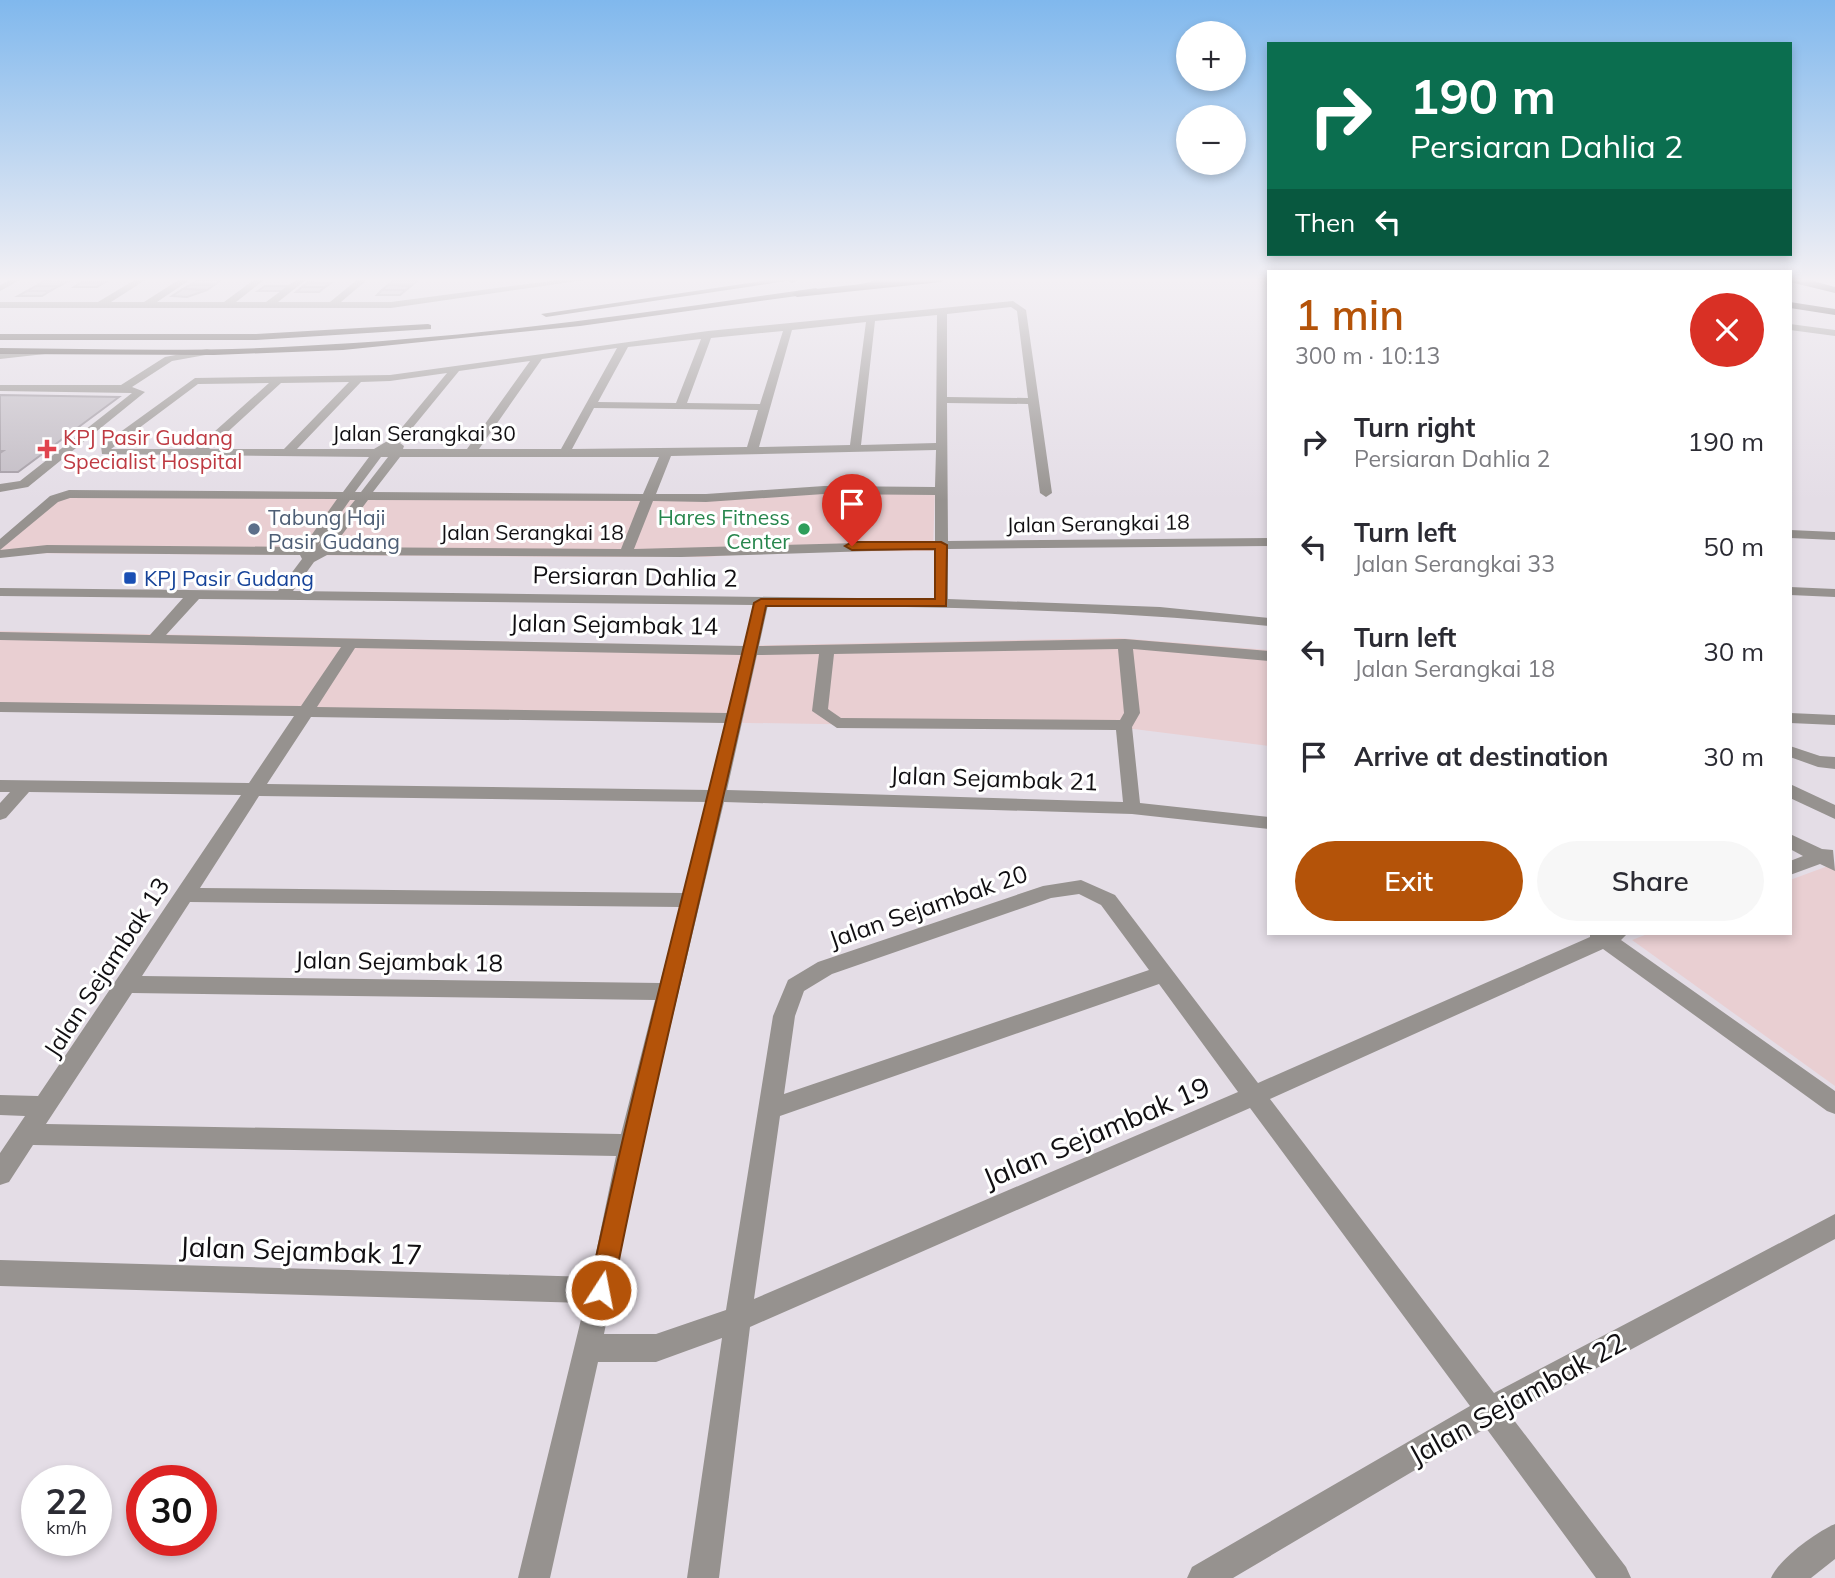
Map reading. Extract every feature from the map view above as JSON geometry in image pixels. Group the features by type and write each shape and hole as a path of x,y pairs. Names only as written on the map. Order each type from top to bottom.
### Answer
{"street":[{"path":"0,354 28,353"},
{"path":"123,388 169,359 205,353"},
{"path":"199,452 278,380 357,380 455,370 567,353"},
{"path":"565,454 619,353"},
{"path":"680,406 701,353"},
{"path":"752,451 781,353"},
{"path":"855,448 867,353"},
{"path":"941,603 942,353"},
{"path":"1026,353 1046,493"},
{"path":"471,452 538,357"},
{"path":"282,596 313,554 364,497 398,445 455,370"},
{"name":"Jalan Serangkai 30","path":"278,380 195,381 105,448 106,452 377,452"},
{"path":"289,452 357,380"},
{"path":"0,388 123,388 140,392 24,484 0,488"},
{"path":"942,400 1034,401"},
{"path":"591,405 765,407"},
{"path":"313,554 346,496 377,452 398,445"},
{"name":"Jalan Serangkai 30","path":"398,445 471,452 565,454 942,446"},
{"path":"626,553 666,453"},
{"path":"0,546 54,499 69,494 736,497 824,490 942,491"},
{"path":"1792,534 1835,536"},
{"name":"Jalan Serangkai 18","path":"0,554 47,549 313,554 626,553 941,545 1267,542"},
{"path":"1792,591 1835,593"},
{"name":"Persiaran Dahlia 2","path":"0,592 761,603 941,603 1160,611 1267,622"},
{"path":"154,639 194,595"},
{"path":"534,1578 601,1290 631,1145 670,992 761,603"},
{"name":"Jalan Sejambak 14","path":"0,636 749,651 1125,644 1267,656"},
{"name":"Jalan Sejambak 13","path":"0,1174 351,643"},
{"path":"827,649 820,711 836,723 1124,725 1130,720 1132,713 1125,644"},
{"path":"0,707 734,718"},
{"path":"1792,718 1835,720"},
{"path":"1124,725 1132,808"},
{"path":"1792,752 1818,761 1835,763"},
{"path":"0,786 717,796"},
{"path":"0,814 26,786"},
{"path":"1792,791 1835,813"},
{"name":"Jalan Sejambak 21","path":"717,796 1132,808 1267,823"},
{"path":"1792,842 1831,857"},
{"path":"1792,867 1831,857"},
{"name":"Jalan Sejambak 20","path":"770,1109 784,1016 795,986 825,968 1050,891 1081,887 1108,900 1163,974"},
{"path":"185,895 691,900"},
{"name":"Jalan Sejambak 19","path":"588,1348 656,1348 738,1319 1253,1096 1604,935"},
{"path":"1607,935 1835,1104"},
{"path":"703,1578 770,1109 1163,974 1615,1578"},
{"name":"Jalan Sejambak 18","path":"126,984 670,992"},
{"path":"0,1105 45,1107"},
{"path":"27,1134 631,1145"},
{"name":"Jalan Sejambak 22","path":"1203,1578 1490,1410 1835,1226"},
{"name":"Jalan Sejambak 17","path":"0,1273 601,1290"},
{"path":"1787,1578 1835,1539"}],"shaded area":[{"path":"935,488 933,551 780,552 706,557 0,553 0,542 51,498 736,495"},
{"path":"0,631 724,646 1119,638 1267,650 1267,746 1134,729 0,711"},
{"path":"1828,866 1835,870 1835,1086 1632,940 1645,935 1792,935 1792,879"}],"building":[{"path":"0,395 119,397 18,472 0,472 0,453 3,451 0,451"}],"place":[{"name":"KPJ Pasir Gudang Specialist Hospital","path":"47,449"},
{"name":"Tabung Haji Pasir Gudang","path":"254,529"},
{"name":"Hares Fitness Center","path":"804,529"},
{"name":"KPJ Pasir Gudang","path":"130,578"}],"route":[{"path":"601,1290 631,1145 670,992 761,603 941,603 941,545 852,546"}]}
